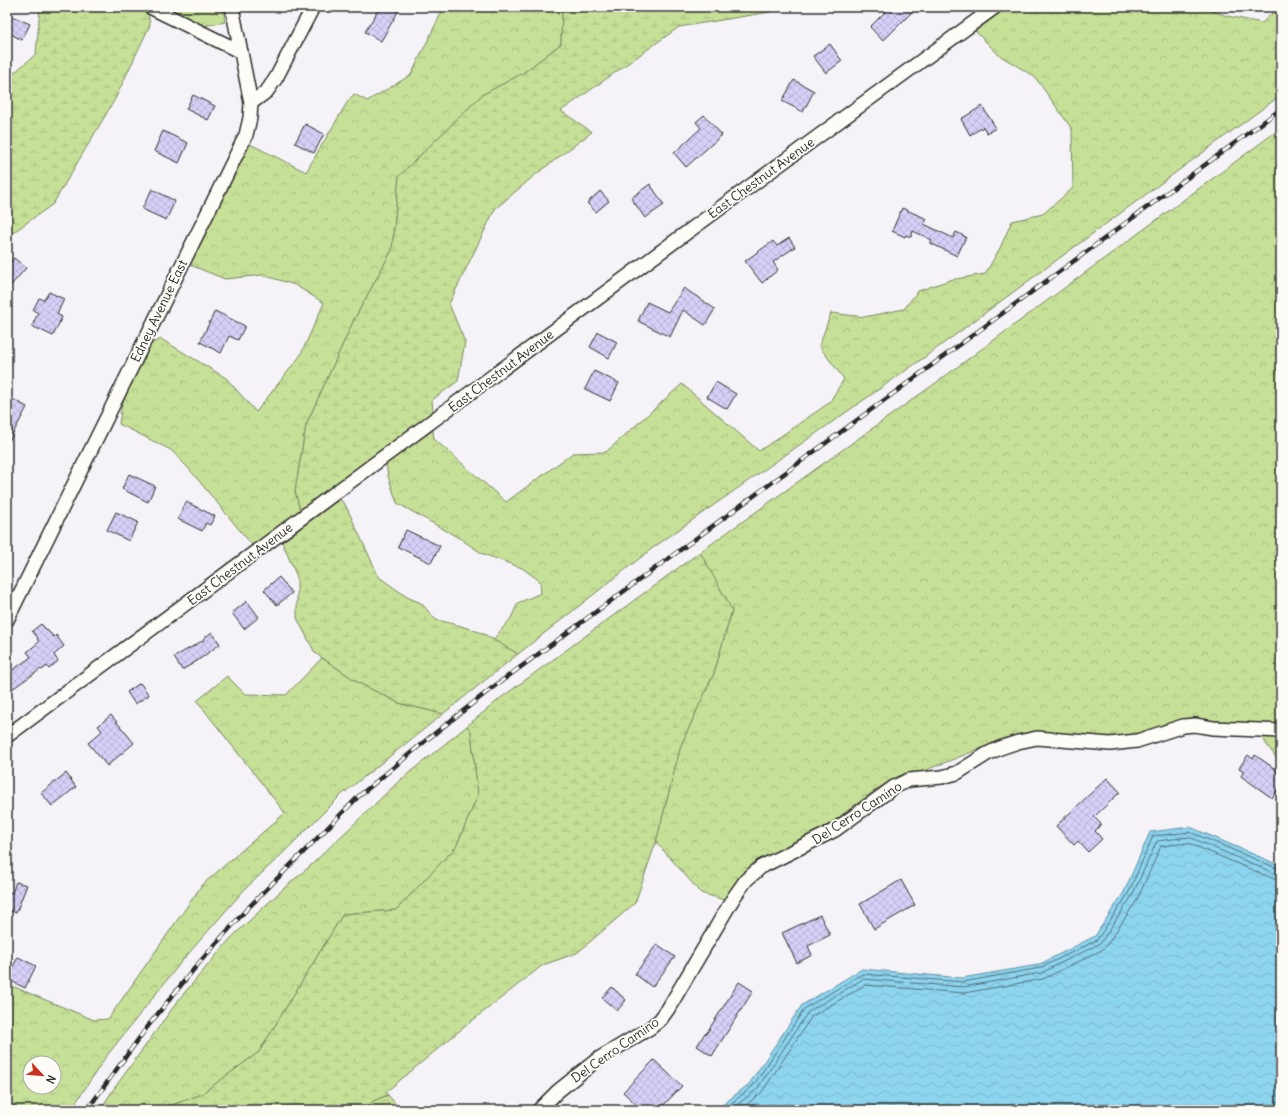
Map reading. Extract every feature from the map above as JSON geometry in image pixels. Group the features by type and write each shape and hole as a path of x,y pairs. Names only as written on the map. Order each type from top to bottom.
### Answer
{"street":[{"path":"150,7 241,52"},
{"name":"Edney Avenue East","path":"7,620 246,135 250,118 251,103 232,7"},
{"path":"251,103 267,91 276,78 313,7"},
{"name":"East Chestnut Avenue","path":"7,736 995,7"},
{"name":"Del Cerro Camino","path":"539,1110 558,1091 598,1059 650,1028 660,1020 734,897 746,880 761,867 835,830 894,787 909,780 942,777 957,773 987,754 1000,748 1037,738 1110,744 1136,741 1183,726 1195,725 1213,728 1281,731"}],"green space":[{"path":"40,7 136,7 148,13 150,25 115,99 53,204 7,237 7,76 15,72 36,54"},
{"path":"165,7 223,7 225,22 203,26"},
{"path":"444,7 561,7 561,44 523,73 482,95 399,176 392,250 353,322 306,425 295,491 300,510 252,545 190,470 171,450 119,424 122,403 151,344 161,339 226,378 256,412 300,356 324,303 295,285 263,275 225,279 190,265 250,144 306,172 348,101 354,94 367,101 411,75"},
{"path":"561,7 772,7 770,12 679,27 561,111 592,132 535,175 495,209 449,304 465,342 458,381 432,400 433,412 300,510 295,491 306,425 353,322 392,250 399,176 482,95 523,73 561,44"},
{"path":"1008,7 1203,7 1227,16 1262,23 1278,7 1281,7 1281,95 925,357 654,547 518,654 493,640 511,618 518,603 541,593 540,581 522,568 483,554 459,538 397,503 388,476 386,464 433,430 434,439 506,502 573,453 606,452 682,384 759,451 829,403 844,379 819,346 831,313 864,317 904,309 918,291 950,280 985,274 1000,248 1012,221 1043,214 1073,188 1072,129 1035,77 999,55 975,31"},
{"path":"1281,128 1281,724 1213,721 1194,718 1180,720 1136,734 1103,737 1034,732 1015,735 921,772 905,774 890,781 830,824 756,862 740,876 724,900 701,893 656,842 681,745 714,673 732,611 700,552 937,382"},
{"path":"340,499 346,506 379,577 407,597 421,603 436,620 455,624 482,633 518,654 443,714 399,703 359,683 315,653 297,618 297,577 282,542"},
{"path":"700,552 732,610 714,673 681,745 656,842 635,903 577,953 543,965 458,1032 386,1092 388,1095 373,1101 364,1110 164,1110 169,1106 200,1095 259,1052 343,914 396,910 456,847 478,795 471,731 467,726 502,697"},
{"path":"322,658 359,683 399,703 443,714 340,796 244,890 182,961 105,1058 71,1110 7,1110 7,984 94,1020 108,1019 202,885 285,813 197,701 227,676 245,694 286,695"},
{"path":"467,726 471,731 478,795 456,847 396,910 343,914 259,1052 200,1095 169,1106 164,1110 100,1110 180,998 230,939 283,889 309,867 399,781"},
{"path":"1256,736 1281,738 1281,764 1261,737"},
{"path":"388,1095 401,1110 364,1110 373,1101"}],"water":[{"path":"1190,827 1281,866 1281,1110 716,1110 749,1084 802,1005 862,969 962,978 1038,965 1095,936 1124,892 1150,832"}],"building":[{"path":"380,7 393,7 399,10 381,41 365,32"},
{"path":"890,7 917,7 883,41 870,27"},
{"path":"7,14 30,24 22,40 7,32"},
{"path":"830,44 842,61 826,73 813,56"},
{"path":"794,80 814,91 803,112 782,101"},
{"path":"193,95 215,106 208,120 186,109"},
{"path":"982,106 996,128 987,133 983,127 970,135 961,119"},
{"path":"704,115 722,135 686,167 674,153 701,128 696,122"},
{"path":"305,124 324,134 314,153 295,143"},
{"path":"163,131 188,143 179,163 154,151"},
{"path":"650,184 664,205 645,218 631,198"},
{"path":"152,189 175,201 166,220 142,209"},
{"path":"600,191 609,201 596,212 587,203"},
{"path":"902,208 927,219 924,224 953,238 956,232 966,237 957,256 930,243 932,240 913,231 911,237 906,235 905,237 892,231"},
{"path":"789,238 795,247 773,262 778,270 762,283 745,261 773,241 777,246"},
{"path":"14,258 26,268 7,290 7,267"},
{"path":"684,288 715,309 705,325 683,310 670,337 638,321 647,302 668,312"},
{"path":"49,292 64,299 57,314 62,317 53,336 32,326 38,313 33,310 39,298 44,300"},
{"path":"215,311 245,326 238,340 229,336 221,353 200,342"},
{"path":"598,332 617,342 609,358 590,347"},
{"path":"594,371 619,383 610,401 585,389"},
{"path":"716,382 736,394 727,409 707,397"},
{"path":"7,396 27,407 7,445"},
{"path":"129,474 155,486 148,502 122,489"},
{"path":"186,502 215,516 210,525 206,523 202,531 178,519"},
{"path":"116,512 138,522 129,541 107,530"},
{"path":"406,530 440,546 431,563 398,547"},
{"path":"279,577 292,593 277,605 264,590"},
{"path":"247,601 259,617 244,629 232,613"},
{"path":"41,624 54,637 56,635 64,646 54,655 58,661 49,669 47,666 42,670 41,669 12,689 7,682 7,674 31,657 27,652 39,642 37,639 38,638 32,631"},
{"path":"212,632 220,644 182,670 174,657 204,640 203,639"},
{"path":"140,683 149,695 135,704 127,692"},
{"path":"111,715 134,743 107,766 88,743 102,731 98,726"},
{"path":"1248,755 1253,759 1255,755 1281,773 1281,785 1272,798 1241,776 1244,771 1239,768"},
{"path":"66,773 76,787 52,806 41,793"},
{"path":"1107,778 1120,792 1094,817 1101,824 1095,831 1102,839 1088,852 1078,841 1074,845 1056,826"},
{"path":"901,880 915,905 874,929 860,904"},
{"path":"16,882 27,885 16,913 7,909 7,891 12,893"},
{"path":"820,915 830,935 808,946 812,955 797,963 782,933"},
{"path":"657,944 675,957 652,987 635,974"},
{"path":"18,957 36,966 25,988 7,979"},
{"path":"739,982 753,991 712,1056 697,1046"},
{"path":"612,987 626,1000 617,1011 602,998"},
{"path":"654,1060 682,1086 659,1110 642,1110 623,1092"}],"railway":[{"path":"87,1110 148,1026 198,964 245,911 359,796 492,688 1281,109"}]}
